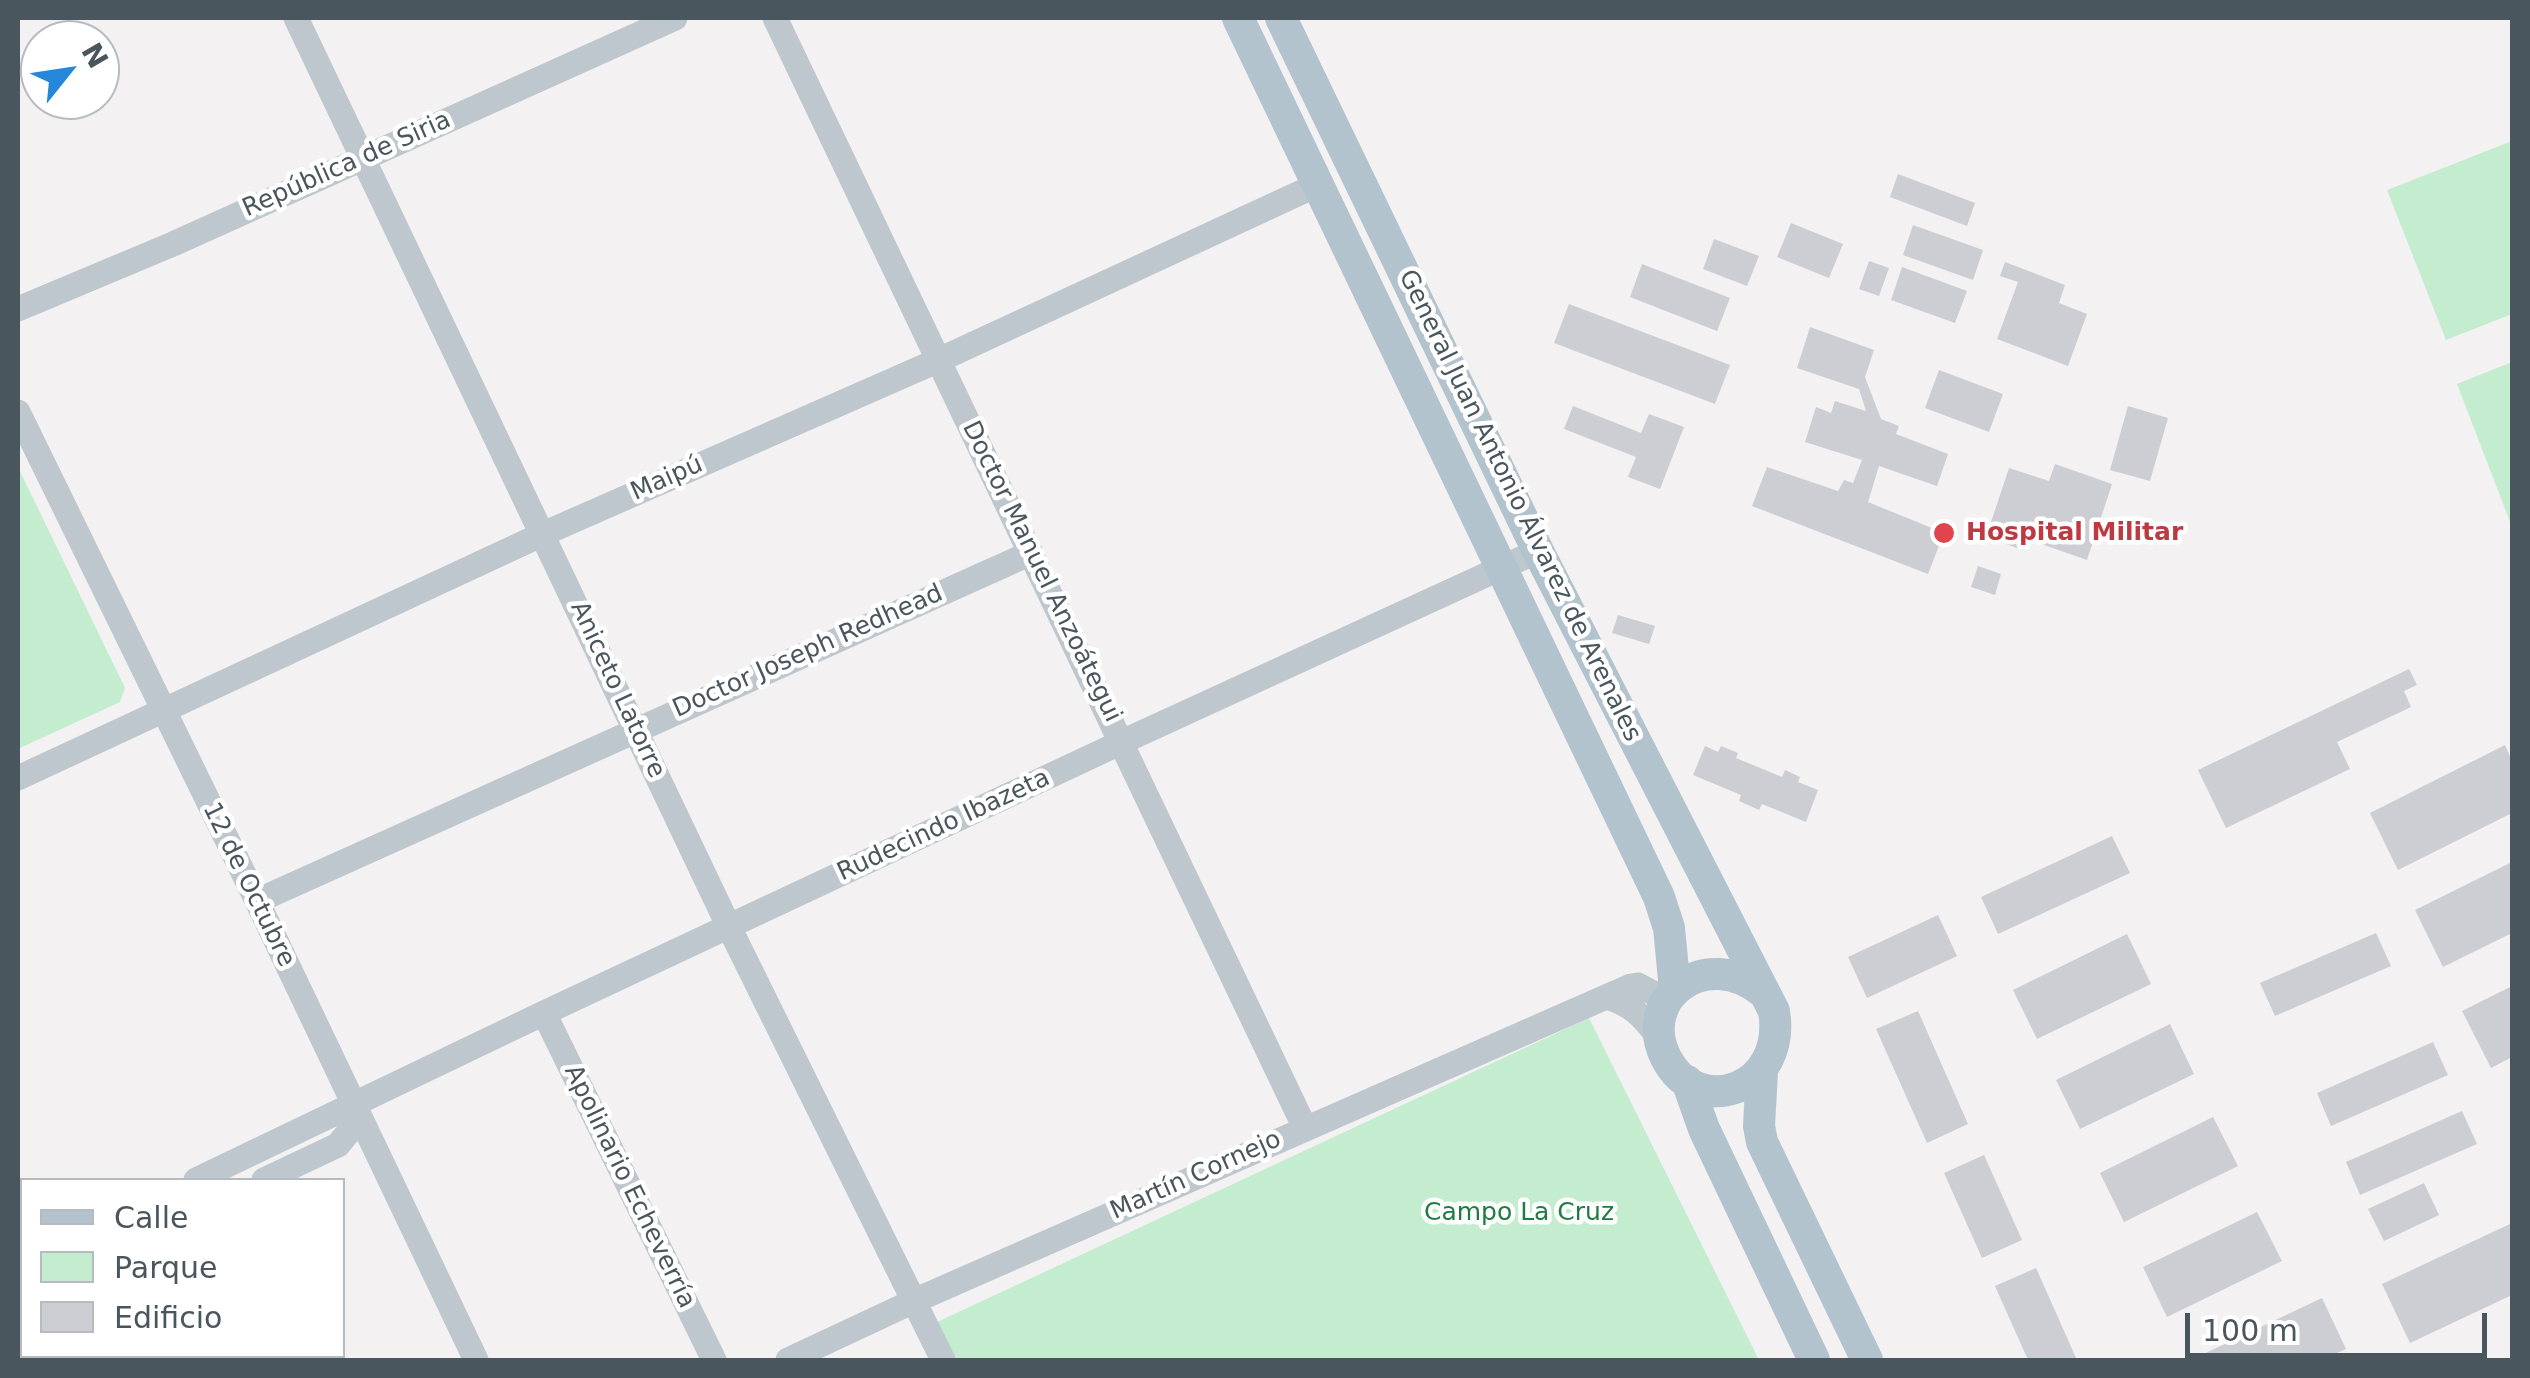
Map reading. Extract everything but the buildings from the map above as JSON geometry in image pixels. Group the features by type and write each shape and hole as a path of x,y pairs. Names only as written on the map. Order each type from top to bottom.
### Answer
{"main road":[{"name":"General Juan Antonio Álvarez de Arenales","path":"1238,18 1659,897 1669,928 1672,996 1662,1013 1660,1038"},
{"name":"General Juan Antonio Álvarez de Arenales","path":"1281,18 1538,552 1774,1011 1778,1032 1773,1054 1762,1072 1762,1142 1868,1360"},
{"path":"1672,996 1696,976 1720,972 1738,976 1763,992"},
{"path":"1660,1038 1673,1070 1686,1081 1715,1090 1730,1090 1762,1072"},
{"path":"1686,1081 1704,1130 1814,1360"}],"street":[{"name":"Aniceto Latorre","path":"296,18 730,927 943,1360"},
{"name":"República de Siria","path":"18,309 173,244 676,18"},
{"name":"Doctor Manuel Anzoátegui","path":"776,18 1305,1128"},
{"name":"Maipú","path":"18,778 543,534 939,360 1318,184"},
{"name":"12 de Octubre","path":"18,412 476,1360"},
{"name":"Rudecindo Ibazeta","path":"200,1178 1122,742 1538,552"},
{"name":"Doctor Joseph Redhead","path":"257,901 636,728 1032,554"},
{"name":"Martín Cornejo","path":"788,1360 1606,998 1638,985 1672,996"},
{"path":"1606,998 1625,1002 1641,1014 1660,1038"},
{"name":"Apolinario Echeverría","path":"544,1013 714,1360"},
{"path":"268,1178 338,1146 351,1130 353,1107"}],"green space":[{"path":"2512,141 2512,314 2446,340 2387,190"},
{"path":"2512,362 2512,527 2457,384"},
{"path":"18,467 125,688 120,702 18,749"},
{"name":"Campo La Cruz","path":"1589,1018 1759,1360 954,1360 935,1323"}],"place":[{"name":"Hospital Militar","path":"1944,533"}]}
